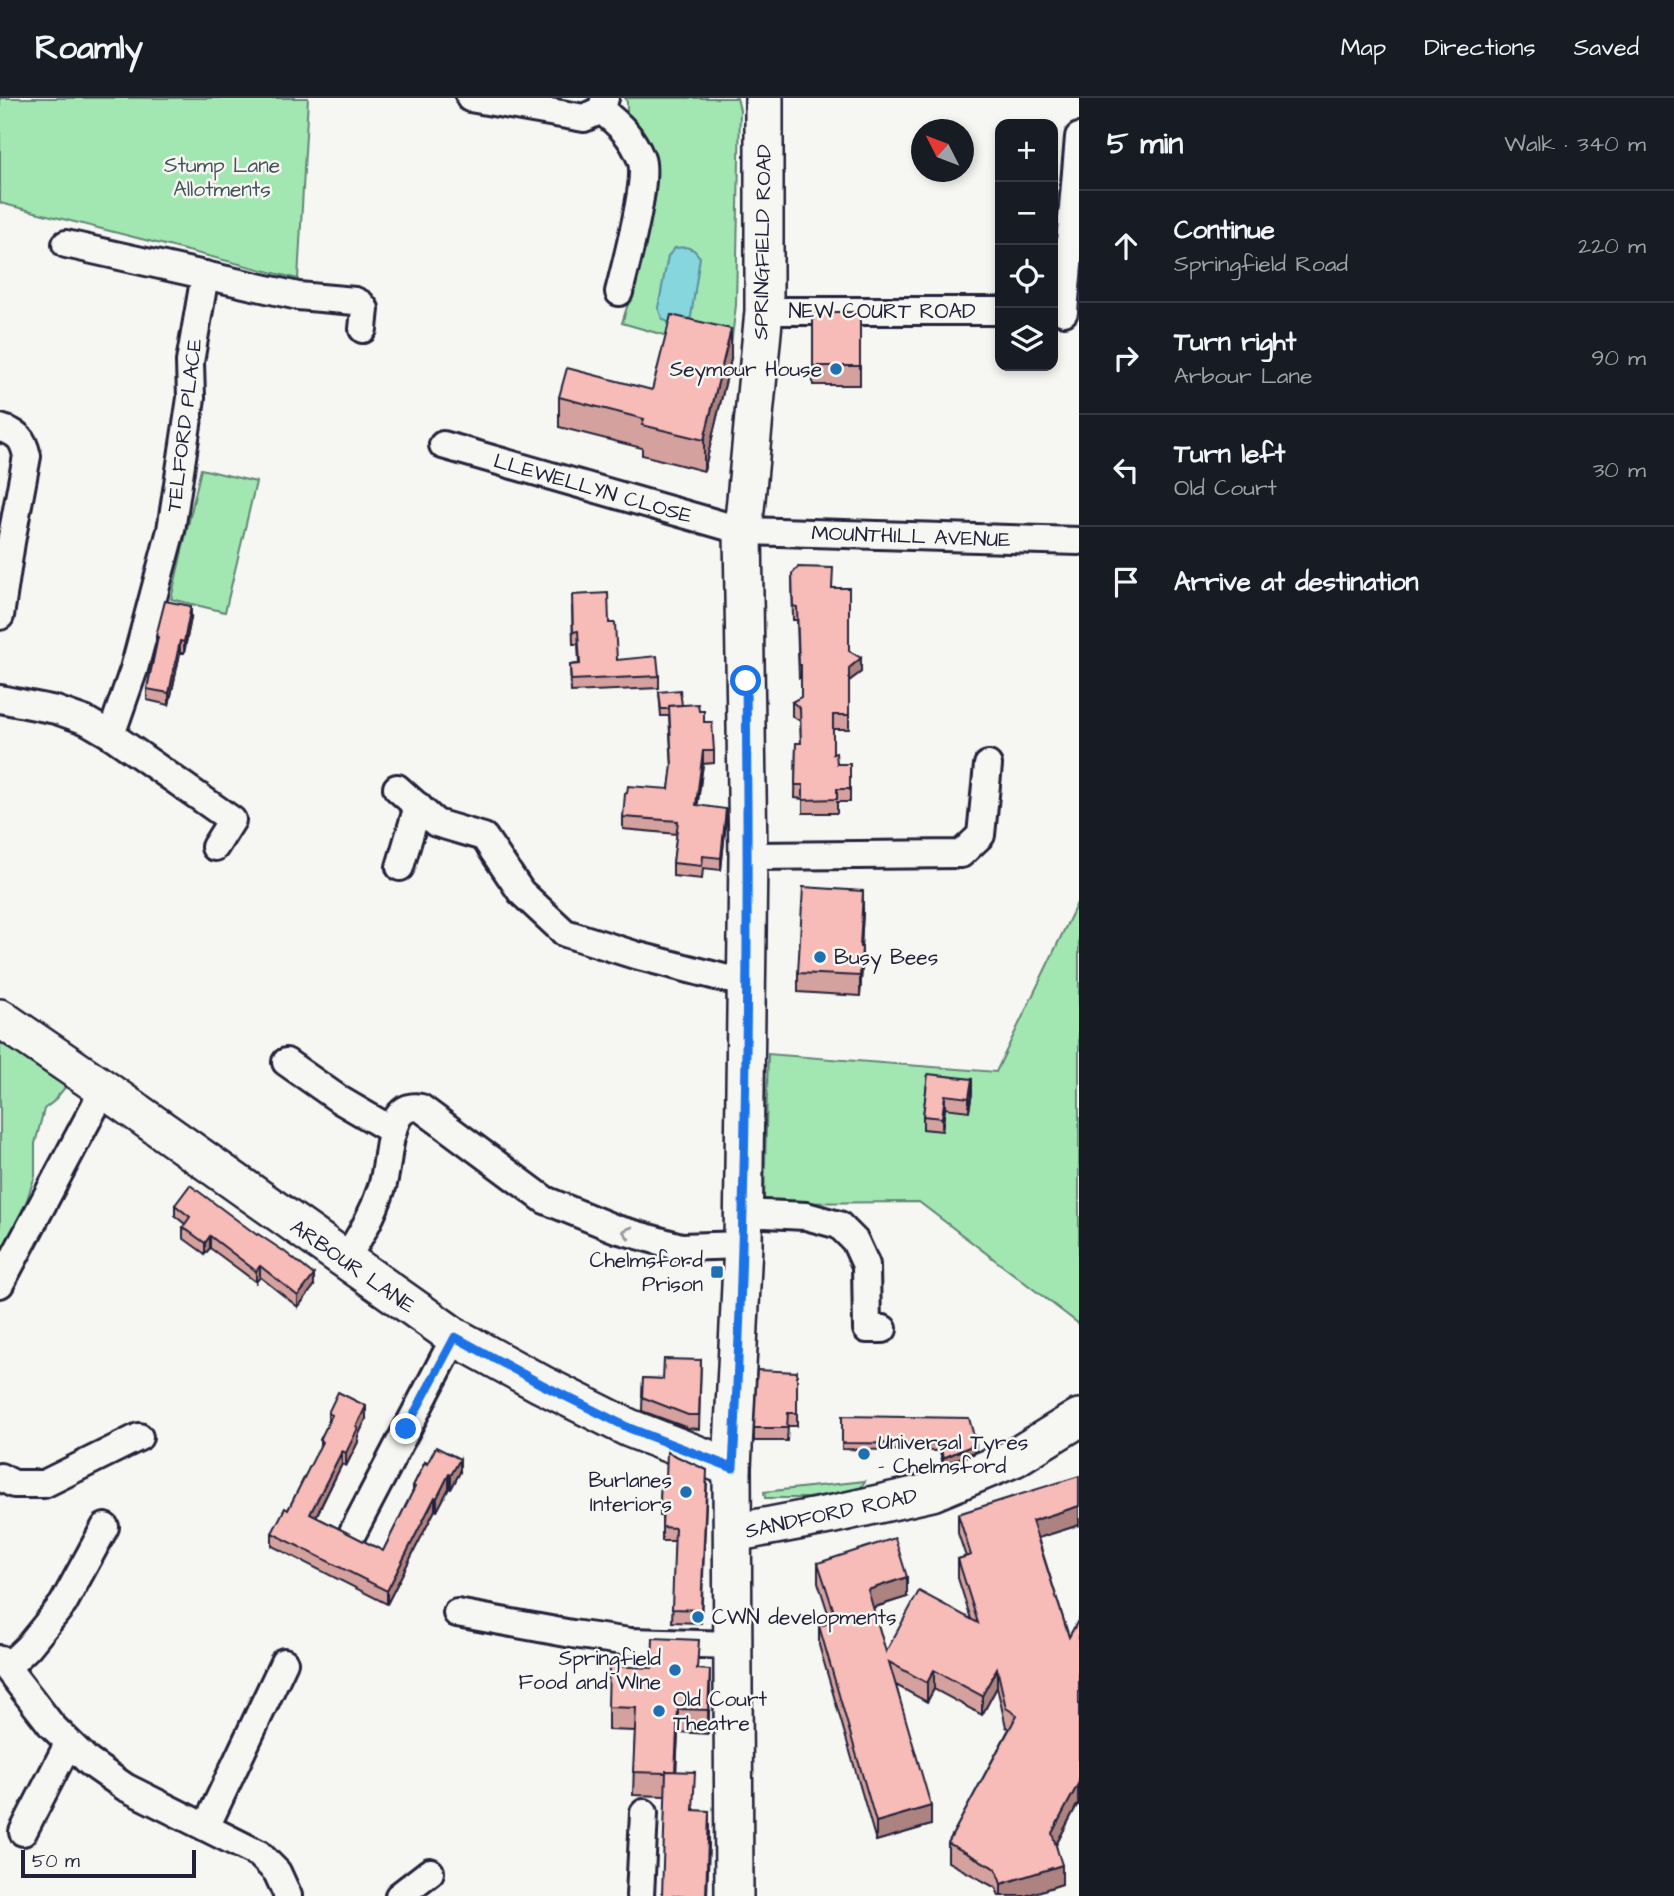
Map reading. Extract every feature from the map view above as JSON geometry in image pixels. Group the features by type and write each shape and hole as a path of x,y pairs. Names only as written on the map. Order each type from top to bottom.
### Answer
{"main road":[{"name":"SPRINGFIELD ROAD","path":"734,1896 733,1468 743,1229 748,856 743,531 764,311 764,98"},
{"name":"ARBOUR LANE","path":"0,1018 455,1337 629,1428 733,1468"},
{"name":"SANDFORD ROAD","path":"733,1534 932,1492 1014,1458 1079,1418"}],"street":[{"path":"470,98 584,118 603,104 624,129 643,162 639,205 619,292"},
{"path":"1065,312 1079,137"},
{"path":"66,244 298,296 355,301 365,309 363,329"},
{"name":"TELFORD PLACE","path":"111,735 134,669 171,530 191,398 190,362 205,275"},
{"name":"NEW COURT ROAD","path":"764,311 995,312"},
{"path":"0,428 14,432 24,443 27,456 0,616"},
{"name":"LLEWELLYN CLOSE","path":"443,445 743,531"},
{"name":"MOUNTHILL AVENUE","path":"743,531 1079,541"},
{"path":"0,699 56,710 87,721 111,735 232,820 215,847"},
{"path":"748,856 961,854 981,835 988,765"},
{"path":"397,788 436,823 484,837 521,891 565,933 635,955 747,984"},
{"path":"400,867 418,806"},
{"path":"286,1062 340,1100 393,1131"},
{"path":"0,1284 104,1089"},
{"path":"345,1260 367,1226 382,1185 399,1115 413,1106 421,1108 545,1200 616,1229 681,1247 743,1229 806,1216 839,1226 855,1241 866,1265 867,1329 883,1329"},
{"path":"353,1532 455,1337"},
{"path":"0,1477 14,1484 44,1484 139,1437"},
{"path":"105,1527 62,1604 29,1647 4,1662 52,1726 89,1762 125,1787 260,1854 295,1895"},
{"path":"457,1613 630,1642 733,1645"},
{"path":"206,1826 284,1662"},
{"path":"23,1832 68,1744"},
{"path":"640,1896 644,1813"},
{"path":"399,1896 429,1872"}],"green space":[{"name":"Stump Lane Allotments","path":"0,98 308,98 298,279 0,203"},
{"path":"625,98 737,98 740,110 736,305 730,354 622,323 637,275 638,241 648,230 656,194 652,158 644,133 627,118"},
{"path":"201,469 256,482 225,612 171,599"},
{"path":"1079,899 1079,1324 919,1202 764,1203 768,1054 996,1072"},
{"path":"0,1033 68,1084 44,1109 35,1144 35,1176 23,1211 0,1260"},
{"path":"865,1481 860,1489 807,1498 765,1498 764,1492"}],"water":[{"path":"686,247 694,250 700,257 691,317 684,324 673,326 662,318 658,308 668,256 675,248"}],"building":[{"name":"Seymour House","path":"813,312 860,312 860,366 813,366"},
{"path":"671,315 731,329 704,440 642,425 644,419 559,397 567,368 652,390"},
{"path":"798,567 833,568 832,588 849,588 849,651 861,658 849,668 849,715 833,715 833,754 836,753 837,764 850,764 850,789 837,789 837,799 803,800 803,785 795,785 796,743 801,743 800,708 792,702 801,697 801,665 797,607 793,606 792,574"},
{"path":"608,593 609,623 615,623 617,660 657,656 659,676 571,680 570,665 580,664 578,631 573,632 572,595"},
{"path":"165,601 191,606 169,693 147,689"},
{"path":"680,690 682,705 661,709 659,692"},
{"path":"698,704 699,711 704,711 704,722 712,722 714,751 703,751 696,805 726,809 721,858 703,856 702,866 673,863 678,821 623,817 628,786 669,789 672,765 669,706"},
{"name":"Busy Bees","path":"803,887 863,891 860,976 798,973"},
{"path":"928,1074 972,1079 969,1098 945,1095 942,1118 923,1116"},
{"path":"190,1185 314,1275 298,1296 260,1266 256,1271 210,1236 205,1243 183,1227 190,1217 175,1205"},
{"path":"664,1359 701,1360 699,1415 688,1415 642,1397 643,1378 663,1379"},
{"path":"757,1370 797,1372 797,1413 788,1413 787,1428 754,1428"},
{"path":"338,1392 366,1406 346,1453 342,1451 310,1514 383,1551 425,1462 427,1464 436,1447 460,1459 437,1498 435,1497 387,1591 272,1533 285,1508 288,1510 322,1442 320,1440 332,1415 328,1413"},
{"path":"842,1416 969,1418 976,1444 943,1458 940,1444 842,1443"},
{"path":"667,1452 707,1470 701,1610 672,1609 675,1528 662,1527 663,1503 660,1503 661,1478 666,1478"},
{"path":"1079,1476 1079,1506 1032,1521 1069,1637 1079,1619 1079,1787 1078,1784 1052,1833 1062,1865 1001,1884 996,1869 948,1843 1017,1715 1006,1708 997,1668 982,1696 934,1670 927,1683 889,1662 931,1806 876,1822 819,1626 837,1621 818,1563 895,1538 907,1577 868,1590 886,1652 919,1591 978,1623 958,1559 971,1555 958,1514"},
{"path":"653,1638 699,1640 697,1669 710,1670 708,1710 678,1709 675,1772 633,1772 636,1708 608,1707 609,1666 652,1668"},
{"path":"666,1771 695,1772 693,1810 709,1811 706,1896 662,1896"}],"place":[{"name":"Seymour House","path":"836,369"},
{"name":"Busy Bees","path":"820,957"},
{"name":"Chelmsford Prison","path":"717,1272"},
{"name":"Universal Tyres - Chelmsford","path":"864,1454"},
{"name":"Burlanes Interiors","path":"686,1492"},
{"name":"CWN developments","path":"698,1617"},
{"name":"Springfield Food and WIne","path":"675,1670"},
{"name":"Old Court Theatre","path":"659,1711"}],"route":[{"path":"406,1429 455,1337 488,1357 629,1428 733,1468 743,1245 748,856 746,681"}]}
